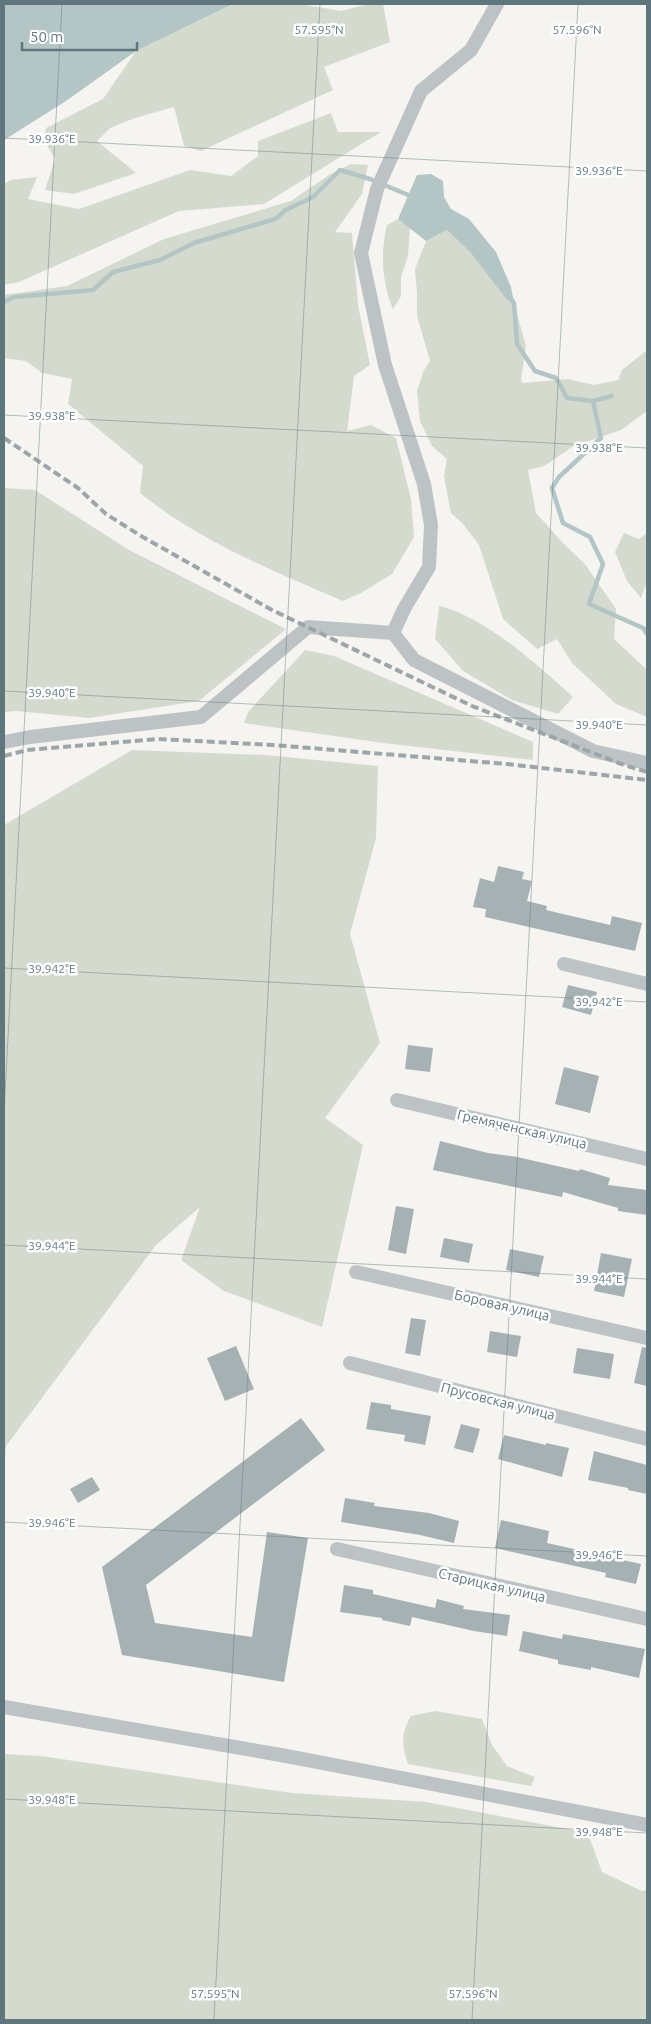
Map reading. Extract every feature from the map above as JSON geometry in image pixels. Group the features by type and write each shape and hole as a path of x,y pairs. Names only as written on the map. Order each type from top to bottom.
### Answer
{"street":[{"path":"393,633 404,609 429,567 431,525 424,484 385,365 361,253 379,182 421,91 472,50 497,4"},
{"path":"4,742 30,737 201,718 308,627 393,633 414,660 431,669 592,751 647,763"},
{"path":"564,964 647,984"},
{"name":"Гремяченская улица","path":"397,1100 647,1159"},
{"name":"Боровая улица","path":"356,1272 647,1338"},
{"name":"Прусовская улица","path":"350,1363 647,1439"},
{"name":"Старицкая улица","path":"337,1549 647,1619"},
{"path":"4,1707 290,1757 647,1825"}],"shaded area":[{"path":"4,4 233,4 136,51 66,101 4,140"},
{"path":"233,4 300,4 341,11 368,4 383,4 390,42 324,67 333,90 201,151 184,146 174,107 135,118 110,128 97,141 136,173 74,194 45,190 55,159 44,140 46,128 103,99 136,51"},
{"path":"331,113 338,132 381,132 264,204 179,211 19,282 4,285 4,184 11,180 37,177 28,199 79,209 190,170 231,176 258,156 258,141"},
{"path":"351,164 368,165 362,194 335,232 352,233 358,305 370,365 354,376 347,431 371,425 396,438 411,499 414,537 392,574 361,593 343,601 264,567 213,541 163,510 140,493 143,466 68,404 72,379 42,373 26,361 4,358 4,295 67,286 164,239 291,201 329,175"},
{"path":"431,174 443,181 444,197 451,209 469,219 496,252 511,287 514,303 506,299 470,252 447,230 426,241 398,219 417,175"},
{"path":"398,219 410,228 408,256 401,277 401,296 393,309 384,278 383,247 387,225"},
{"path":"447,230 470,252 506,299 514,303 526,346 521,380 523,383 568,379 594,385 618,380 622,370 647,350 647,411 621,430 572,447 544,466 528,470 536,513 585,564 616,609 614,639 647,670 647,717 616,704 572,663 557,639 537,649 503,619 479,545 463,524 451,513 444,476 447,459 432,446 420,421 417,391 424,370 430,361 417,316 415,269 426,241"},
{"path":"4,488 35,490 129,550 286,629 199,701 89,718 16,711 4,712"},
{"path":"624,533 639,539 647,533 647,581 641,598 627,581 615,552"},
{"path":"439,606 474,620 492,631 528,657 573,697 558,714 512,700 463,671 435,639"},
{"path":"305,650 334,656 533,742 533,760 383,743 244,723 248,712"},
{"path":"132,750 266,755 378,766 376,838 350,934 380,1043 325,1118 363,1145 322,1327 224,1291 181,1260 200,1207 156,1245 6,1446 4,1470 4,825"},
{"path":"435,1711 482,1719 492,1745 507,1766 535,1777 531,1786 408,1764 403,1739 411,1716"},
{"path":"4,1754 41,1756 292,1793 426,1802 588,1833 602,1872 642,1891 647,1890 647,2020 4,2020"}],"building":[{"path":"498,866 524,872 522,879 532,881 527,901 547,906 546,910 610,925 612,916 642,923 635,951 485,917 486,909 473,907 480,878 494,882"},
{"path":"568,985 597,992 591,1015 562,1007"},
{"path":"408,1045 433,1048 430,1072 405,1069"},
{"path":"564,1067 599,1076 590,1113 555,1104"},
{"path":"440,1141 488,1153 517,1157 579,1171 580,1169 610,1178 608,1185 647,1190 647,1215 618,1211 618,1208 563,1192 562,1197 433,1170"},
{"path":"396,1206 414,1209 406,1254 388,1250"},
{"path":"444,1238 473,1244 469,1263 440,1257"},
{"path":"510,1249 544,1256 539,1277 506,1270"},
{"path":"601,1253 632,1259 624,1297 594,1291"},
{"path":"411,1318 426,1320 420,1356 405,1353"},
{"path":"490,1331 521,1336 517,1357 487,1352"},
{"path":"236,1346 254,1389 225,1401 207,1358"},
{"path":"642,1347 647,1348 647,1386 634,1383"},
{"path":"577,1348 614,1354 610,1379 573,1373"},
{"path":"371,1402 391,1405 391,1409 431,1416 425,1445 404,1441 405,1435 366,1429"},
{"path":"301,1418 325,1450 146,1585 155,1623 252,1637 267,1532 308,1538 284,1682 122,1655 102,1567"},
{"path":"461,1424 480,1429 473,1453 454,1448"},
{"path":"504,1435 546,1445 546,1443 569,1448 562,1477 498,1459"},
{"path":"594,1451 647,1465 647,1494 588,1480"},
{"path":"92,1477 100,1490 78,1503 70,1489"},
{"path":"345,1498 375,1503 374,1506 429,1513 459,1521 454,1543 420,1535 341,1522"},
{"path":"501,1520 549,1531 547,1543 641,1564 636,1584 605,1577 606,1573 495,1548"},
{"path":"344,1585 373,1590 373,1594 435,1608 437,1599 464,1606 463,1609 510,1615 507,1636 474,1631 412,1617 410,1626 382,1620 382,1618 340,1612"},
{"path":"523,1631 562,1639 563,1634 645,1649 639,1678 591,1667 591,1670 558,1664 558,1660 519,1651"}],"waterway":[{"path":"4,302 14,297 93,290 113,272 160,260 194,243 275,219 286,210 313,197 340,170 370,179 413,197"},
{"path":"511,299 514,303 517,344 535,371 556,378 567,398 593,401 601,438 559,477 552,488 563,523 590,537 603,564 589,604 643,628 647,634"},
{"path":"593,401 612,396"}],"railway":[{"path":"4,438 78,488 106,514 141,536 272,610 472,706 624,765 647,772"},
{"path":"4,756 27,750 158,739 273,745 507,764 647,780"}]}
